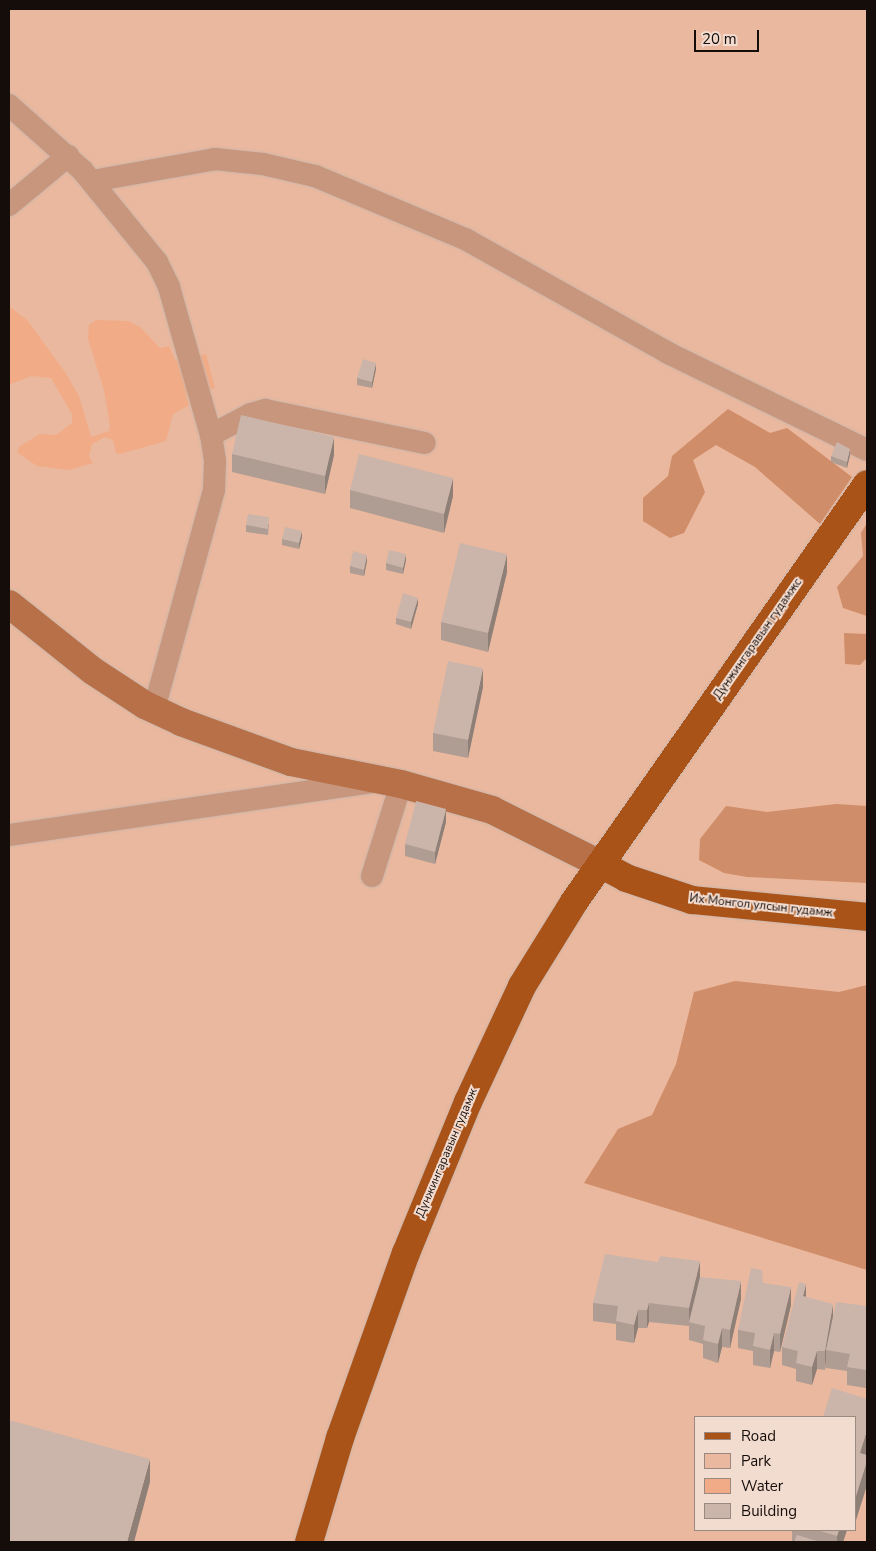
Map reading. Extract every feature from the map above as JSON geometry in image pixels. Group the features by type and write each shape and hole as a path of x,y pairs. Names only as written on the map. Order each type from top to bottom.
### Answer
{"main road":[{"name":"Дүнжингаравын гудамжс","path":"650,795 867,484"},
{"name":"Дүнжингаравын гудамж","path":"309,1542 337,1446 384,1312 476,1086 522,986 574,902 650,795"},
{"name":"Их Монгол улсын гудамж","path":"602,865 650,887 692,900 867,916"}],"street":[{"path":"9,105 28,120 50,144 68,156 92,181 157,262 184,341 211,436 215,461 214,490 154,709"},
{"path":"9,205 68,156"},
{"path":"92,181 215,159 262,164 315,176 467,240 668,353 867,450"},
{"path":"211,436 251,414 266,410 425,443"},
{"path":"9,604 93,671 154,709 291,762 392,782 492,810 602,865"},
{"path":"9,835 392,782"},
{"path":"372,876 392,782"}],"green space":[{"path":"9,9 867,9 867,1542 9,1542"}],"shaded area":[{"path":"728,409 770,433 787,428 852,477 820,524 755,467 716,445 693,460 705,492 684,533 670,538 643,521 643,498 668,476 672,456"},
{"path":"867,523 867,616 843,608 837,587 863,556 861,533"},
{"path":"844,633 867,634 867,658 860,665 845,664"},
{"path":"836,804 867,806 867,883 747,877 724,873 699,860 700,839 726,806 767,812"},
{"path":"735,981 839,992 867,985 867,1270 584,1183 618,1129 652,1115 676,1064 694,992"}],"water":[{"path":"9,306 27,320 65,372 79,396 91,437 109,431 110,426 104,390 88,339 89,325 96,320 128,321 140,327 160,348 169,346 175,360 206,354 215,388 186,395 189,405 173,414 166,441 120,454 116,453 113,440 105,437 92,444 89,456 93,463 68,470 37,466 17,452 20,446 40,434 56,435 72,423 72,414 51,378 31,376 9,385"}],"building":[{"path":"363,359 376,363 372,382 357,378"},
{"path":"241,415 334,437 325,476 232,454"},
{"path":"837,442 850,449 847,462 831,456"},
{"path":"359,454 453,478 444,514 350,490"},
{"path":"248,514 269,517 268,529 246,525"},
{"path":"285,527 302,531 299,543 282,539"},
{"path":"460,543 507,554 488,633 441,622"},
{"path":"389,550 406,554 403,568 386,563"},
{"path":"353,551 367,555 364,570 350,566"},
{"path":"403,593 418,598 411,622 396,618"},
{"path":"448,661 483,668 468,740 433,733"},
{"path":"416,801 446,809 435,852 405,844"},
{"path":"605,1254 658,1262 660,1256 700,1261 689,1308 649,1303 647,1310 638,1310 634,1325 616,1321 618,1306 593,1303"},
{"path":"751,1268 762,1270 763,1283 791,1287 780,1334 774,1333 770,1350 753,1346 755,1333 738,1330"},
{"path":"700,1277 741,1281 730,1330 722,1328 718,1344 703,1340 705,1326 689,1322"},
{"path":"799,1282 806,1284 803,1296 833,1304 825,1351 817,1351 812,1367 796,1363 798,1351 782,1347"},
{"path":"836,1302 867,1306 866,1370 847,1367 850,1354 826,1350"},
{"path":"832,1388 867,1399 867,1430 860,1453 867,1455 867,1461 856,1496 856,1416 823,1416"},
{"path":"9,1420 150,1459 127,1542 9,1542"},
{"path":"820,1531 839,1531 837,1536"},
{"path":"797,1535 820,1542 794,1542"}]}
